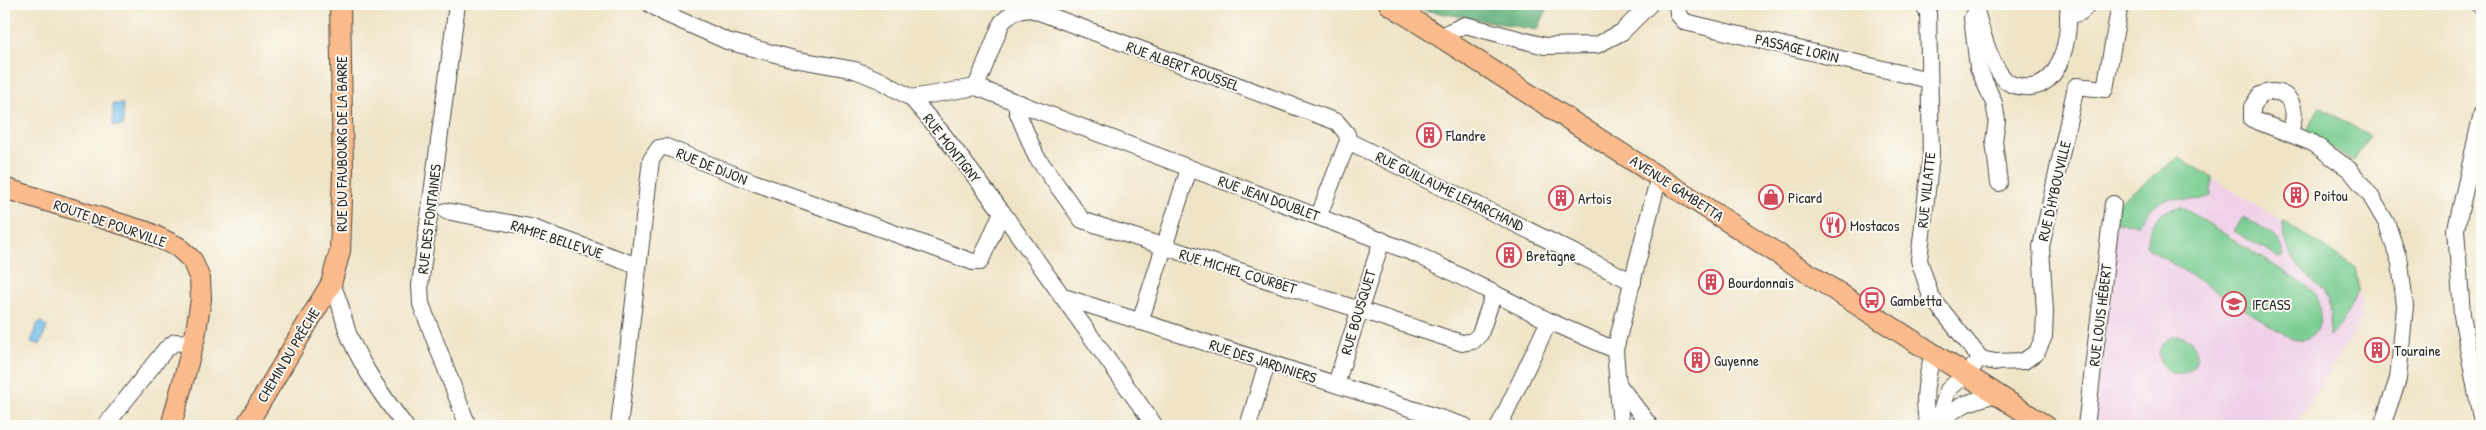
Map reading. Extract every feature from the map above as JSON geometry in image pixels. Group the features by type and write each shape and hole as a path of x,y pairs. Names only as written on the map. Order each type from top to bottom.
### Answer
{"main road":[{"name":"RUE DU FAUBOURG DE LA BARRE","path":"330,284 340,250 342,213 340,4"},
{"name":"AVENUE GAMBETTA","path":"1389,4 2046,426"},
{"name":"ROUTE DE POURVILLE","path":"4,188 147,232 178,248 192,260 200,279 201,299 195,337 171,426"},
{"name":"CHEMIN DU PRÊCHE","path":"246,426 330,284"}],"street":[{"name":"RUE DES FONTAINES","path":"457,4 420,285 421,304 468,426"},
{"name":"RUE MONTIGNY","path":"650,4 666,14 727,41 794,59 855,70 882,81 911,98 942,133 1002,212 1155,426"},
{"path":"1445,39 1449,32 1465,26 1545,46 1597,45 1622,32 1650,4"},
{"name":"PASSAGE LORIN","path":"1677,4 1678,14 1685,22 1929,80"},
{"name":"RUE VILLATTE","path":"1922,4 1928,11 1930,156 1919,260 1931,297 1980,359"},
{"path":"1972,4 1991,56 2001,76 2012,86 2027,88 2044,84 2056,73 2062,55 2068,10 2081,12 2088,4"},
{"path":"1972,4 1974,45 1978,67 1994,103 1997,120 1994,141 1999,183"},
{"name":"RUE D'HYBOUVILLE","path":"1980,359 1995,362 2024,360 2037,352 2044,336 2045,312 2041,247 2076,86 2104,89 2120,4"},
{"path":"2478,4 2482,6"},
{"name":"RUE ALBERT ROUSSEL","path":"976,87 1002,22 1015,11 1031,9 1337,122 1347,134 1348,141"},
{"name":"RUE JEAN DOUBLET","path":"911,98 976,87 1020,102 1189,169 1319,216 1416,254 1549,321 1615,350"},
{"name":"RUE MICHEL COURBET","path":"1020,102 1017,112 1036,156 1082,220 1462,343 1473,341 1480,334 1494,293"},
{"path":"2482,113 2456,229 2462,315 2482,423"},
{"path":"2289,132 2313,143 2350,170 2370,195 2387,224 2400,263 2405,306 2398,379 2382,426"},
{"path":"1319,216 1348,141"},
{"name":"RUE GUILLAUME LEMARCHAND","path":"1348,141 1633,282"},
{"name":"RUE DE DIJON","path":"619,426 651,160 659,148 666,148 753,182 973,262 980,262 1002,212"},
{"path":"1140,322 1189,169"},
{"path":"1621,426 1615,350 1659,176"},
{"name":"RUE LOUIS HÉBERT","path":"2086,426 2113,204"},
{"name":"RAMPE BELLEVUE","path":"446,211 530,227 638,266"},
{"name":"RUE BOUSQUET","path":"1336,384 1358,308 1382,240"},
{"path":"330,284 338,296 348,335 358,356 370,378 405,426"},
{"name":"RUE DES JARDINIERS","path":"1061,296 1465,426"},
{"path":"1499,426 1549,321"},
{"path":"105,426 165,350 176,342 183,343 195,337"},
{"path":"1933,354 1925,384 1924,409 1934,424"},
{"path":"1934,424 1948,390 1980,359"},
{"path":"1248,426 1267,363"},
{"path":"1618,384 1650,426"},
{"path":"1934,424 1965,404 1995,394"}],"shaded area":[{"name":"IFCASS","path":"2179,157 2355,267 2363,317 2295,426 2093,426 2116,223"}],"green space":[{"path":"1412,4 1550,4 1537,30 1423,10"},
{"path":"2320,107 2369,136 2354,161 2305,132"},
{"path":"2179,157 2212,177 2211,196 2189,200 2165,200 2157,203 2138,224 2116,223 2118,203"},
{"path":"2182,207 2310,288 2320,305 2321,314 2316,331 2310,337 2302,340 2292,339 2149,249 2146,245 2153,224 2161,214 2174,208"},
{"path":"2243,217 2270,232 2276,238 2283,250 2283,257 2279,258 2234,231"},
{"path":"2283,221 2355,267 2359,290 2340,326 2329,336 2331,314 2326,296 2293,258 2286,240"},
{"path":"2178,336 2191,342 2197,355 2191,368 2178,374 2165,368 2159,355 2165,342"}],"water":[{"path":"113,104 123,104 123,126 113,126"},
{"path":"42,322 47,327 40,345 31,342 38,323"}],"place":[{"name":"Flandre","path":"1429,135"},
{"name":"Poitou","path":"2296,195"},
{"name":"Picard","path":"1771,197"},
{"name":"Artois","path":"1561,198"},
{"name":"Mostacos","path":"1833,225"},
{"name":"Bretagne","path":"1509,255"},
{"name":"Bourdonnais","path":"1711,282"},
{"name":"Gambetta","path":"1872,300"},
{"name":"IFCASS","path":"2234,304"},
{"name":"Touraine","path":"2377,350"},
{"name":"Guyenne","path":"1697,360"}]}
